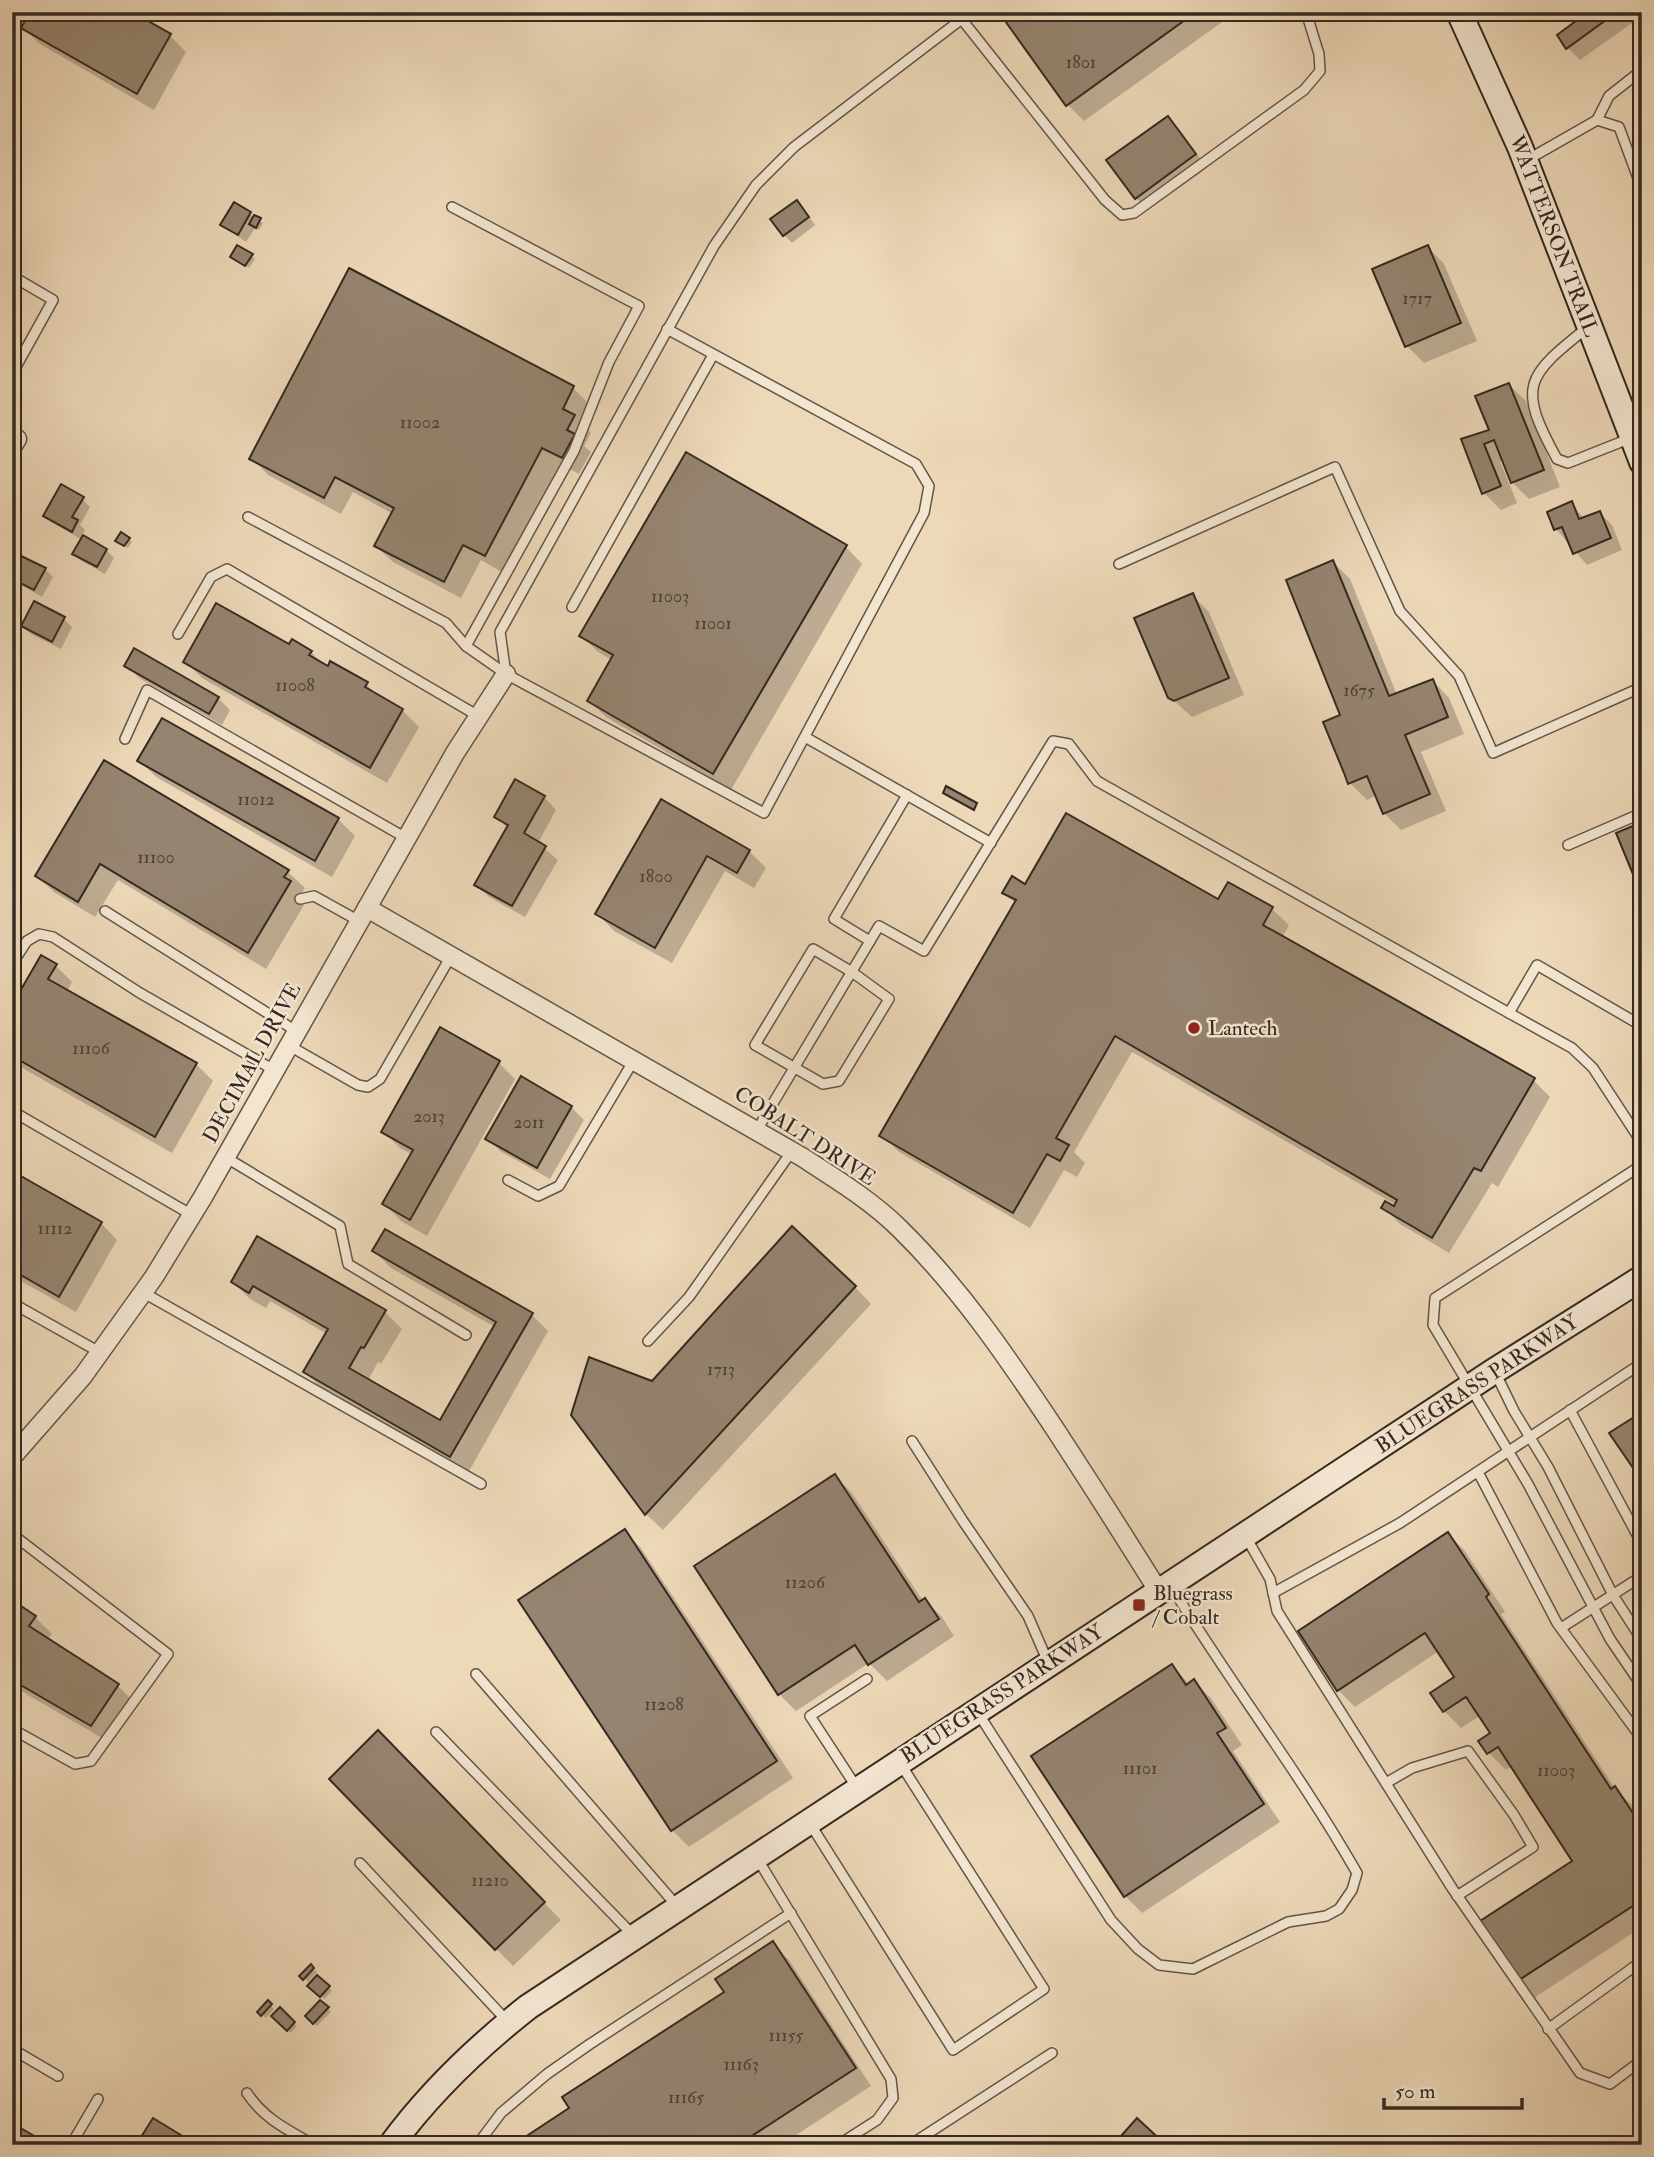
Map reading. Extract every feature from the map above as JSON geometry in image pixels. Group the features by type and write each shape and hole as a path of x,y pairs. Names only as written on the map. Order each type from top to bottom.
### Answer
{"street":[{"name":"WATTERSON TRAIL","path":"1459,12 1525,160 1642,462"},
{"name":"DECIMAL DRIVE","path":"12,1457 83,1376 144,1293 192,1215 455,753 506,674"},
{"name":"COBALT DRIVE","path":"363,914 451,956 757,1130 842,1183 898,1227 954,1287 1041,1408 1164,1588"},
{"name":"BLUEGRASS PARKWAY","path":"391,2145 442,2083 528,2007 1494,1371 1642,1278"}],"lane":[{"path":"506,674 500,632 714,246 756,185 794,147 958,16 971,12"},
{"path":"958,16 1105,200 1122,215 1134,213 1304,90 1320,71 1319,54 1306,12"},
{"path":"1525,160 1597,120 1609,96 1642,70"},
{"path":"1597,120 1619,127 1642,189"},
{"path":"452,207 639,306 609,362 574,451 466,646"},
{"path":"12,276 53,300 12,374"},
{"path":"1589,326 1552,356 1535,377 1532,404 1538,424 1557,459 1568,463 1632,437"},
{"path":"248,517 446,624 466,646 506,674 764,813 924,513 929,486 916,464 667,329"},
{"path":"572,607 713,355"},
{"path":"1119,564 1335,467 1400,611 1458,676 1493,753 1642,687"},
{"path":"178,634 211,577 227,569 480,717"},
{"path":"125,738 147,690 406,838"},
{"path":"805,737 991,843"},
{"path":"757,1130 879,926 924,951 1053,741 1069,744 1097,781 1572,1048 1593,1068 1642,1143"},
{"path":"870,941 834,919 907,795"},
{"path":"1568,845 1642,813"},
{"path":"300,899 314,896 363,914"},
{"path":"105,911 358,1085 368,1087 380,1079 451,956"},
{"path":"12,964 27,941 39,934 53,937 140,993 274,1070"},
{"path":"813,949 852,972 889,999 839,1081 824,1084 795,1067 755,1045 813,949"},
{"path":"1509,1013 1537,965 1642,1026"},
{"path":"508,1180 538,1196 559,1186 634,1060"},
{"path":"12,1111 192,1215"},
{"path":"648,1341 688,1297 792,1151"},
{"path":"225,1157 340,1226 348,1264 466,1335"},
{"path":"1642,1165 1435,1298 1433,1325 1508,1450 1609,1639 1642,1686"},
{"path":"144,1293 481,1484"},
{"path":"12,1303 101,1353"},
{"path":"1273,1593 1400,1523 1642,1363"},
{"path":"1494,1371 1613,1595 1642,1640"},
{"path":"1570,1410 1642,1544"},
{"path":"912,1441 1028,1616 1049,1664"},
{"path":"1478,1472 1561,1628 1642,1739"},
{"path":"12,1534 168,1654 91,1761 75,1765 12,1729"},
{"path":"1245,1535 1270,1579 1277,1611 1457,1896 1580,2073 1610,2084 1642,2060"},
{"path":"1561,1628 1642,1576"},
{"path":"977,1711 1111,1920 1138,1949 1159,1965 1193,1969 1288,1922 1326,1916 1339,1909 1352,1890 1357,1873 1331,1827 1208,1646 1164,1588"},
{"path":"476,1674 678,1907"},
{"path":"858,1789 810,1716 867,1679"},
{"path":"436,1732 634,1936"},
{"path":"1386,1783 1412,1768 1468,1751 1514,1815 1533,1847 1457,1896"},
{"path":"809,1821 953,2050 1044,1989 899,1762"},
{"path":"756,1856 891,2079 893,2098 877,2120 838,2145"},
{"path":"360,1863 508,2023"},
{"path":"477,2145 500,2113 547,2074 791,1913"},
{"path":"1548,2029 1642,1961"},
{"path":"12,2049 58,2076"},
{"path":"910,2145 1052,2053"},
{"path":"247,2093 257,2108 270,2120 314,2145"},
{"path":"71,2145 98,2099"}],"building":[{"path":"30,12 132,12 171,34 137,94 21,28"},
{"path":"1011,12 1196,12 1066,106 1003,18"},
{"path":"1588,12 1617,12 1566,49 1557,35"},
{"path":"1168,116 1196,154 1135,199 1106,160"},
{"path":"797,200 809,217 783,236 770,219"},
{"path":"234,202 251,212 238,235 220,225"},
{"path":"254,215 261,218 256,228 249,224"},
{"path":"237,245 253,254 245,266 230,257"},
{"path":"1428,245 1461,323 1405,347 1372,269"},
{"path":"349,268 574,386 563,409 575,415 567,430 575,434 562,458 542,448 485,556 463,545 444,582 374,546 394,508 335,477 324,498 249,459"},
{"path":"1509,383 1544,470 1511,483 1494,440 1484,444 1501,486 1482,494 1461,439 1489,430 1475,396"},
{"path":"686,452 847,545 713,774 587,701 613,655 579,636"},
{"path":"61,484 84,497 72,517 78,520 72,532 43,516"},
{"path":"1572,501 1579,519 1600,511 1611,538 1573,554 1562,527 1554,530 1547,512"},
{"path":"121,532 130,538 124,546 115,541"},
{"path":"83,535 107,549 97,567 72,554"},
{"path":"17,554 46,568 34,590 12,579 12,557 15,559"},
{"path":"1333,560 1389,696 1433,679 1448,717 1405,735 1430,794 1383,814 1367,776 1348,784 1323,722 1340,715 1286,580"},
{"path":"1193,593 1229,678 1174,701 1168,698 1134,618"},
{"path":"34,601 65,617 52,642 21,626"},
{"path":"216,603 289,644 292,639 312,651 309,655 328,666 330,661 368,682 365,687 403,709 370,768 183,662"},
{"path":"134,648 219,697 209,714 124,666"},
{"path":"162,718 339,818 315,861 137,761"},
{"path":"104,760 289,870 284,877 291,881 248,953 100,864 78,902 35,876"},
{"path":"515,779 545,796 524,833 546,846 512,906 474,885 508,825 494,817"},
{"path":"946,786 977,803 974,810 943,793"},
{"path":"661,799 750,850 737,873 707,856 655,948 595,914"},
{"name":"Lantech","path":"1066,813 1218,899 1228,882 1273,907 1263,925 1535,1078 1481,1171 1474,1168 1432,1238 1381,1208 1385,1201 1394,1206 1397,1200 1115,1036 1056,1138 1069,1145 1060,1161 1047,1154 1013,1213 879,1136 1016,900 1002,893 1012,876 1025,884"},
{"path":"1642,822 1642,896 1616,833"},
{"path":"41,955 57,964 48,979 197,1063 155,1137 12,1056 12,1005"},
{"path":"440,1027 500,1061 410,1220 382,1204 413,1150 381,1132"},
{"path":"521,1076 572,1106 537,1168 485,1139"},
{"path":"12,1171 102,1222 59,1297 12,1270"},
{"path":"792,1226 856,1286 645,1515 571,1415 589,1357 652,1381"},
{"path":"385,1229 533,1313 450,1457 303,1372 328,1329 253,1286 249,1293 231,1282 257,1236 386,1310 349,1368 440,1420 496,1322 372,1251"},
{"path":"1642,1412 1642,1481 1609,1433"},
{"path":"835,1474 919,1602 925,1598 939,1619 868,1665 855,1645 778,1695 694,1566"},
{"path":"625,1529 777,1761 671,1831 518,1600"},
{"path":"1448,1532 1489,1594 1486,1597 1611,1789 1615,1786 1642,1827 1642,1879 1638,1882 1642,1888 1642,1900 1516,1982 1477,1923 1572,1861 1498,1747 1487,1754 1478,1741 1490,1733 1466,1697 1443,1712 1430,1693 1454,1677 1425,1633 1337,1691 1298,1631"},
{"path":"12,1600 36,1616 29,1626 119,1684 91,1726 12,1680"},
{"path":"1172,1664 1186,1685 1194,1679 1226,1728 1217,1733 1264,1804 1124,1897 1031,1756"},
{"path":"378,1730 545,1902 495,1950 329,1779"},
{"path":"773,1941 856,2068 738,2145 513,2145 569,2108 562,2097 724,1992 715,1979"},
{"path":"311,1964 314,1968 303,1980 299,1976"},
{"path":"317,1975 330,1986 320,1997 307,1986"},
{"path":"268,2000 272,2004 261,2016 257,2012"},
{"path":"320,2000 329,2007 313,2024 305,2016"},
{"path":"280,2007 295,2022 287,2031 271,2016"},
{"path":"153,2118 197,2145 136,2145"},
{"path":"1137,2118 1166,2145 1113,2145"},
{"path":"12,2123 36,2137 31,2145 12,2145"}],"place":[{"name":"Lantech","path":"1194,1028"},
{"name":"Bluegrass / Cobalt","path":"1139,1605"}]}
